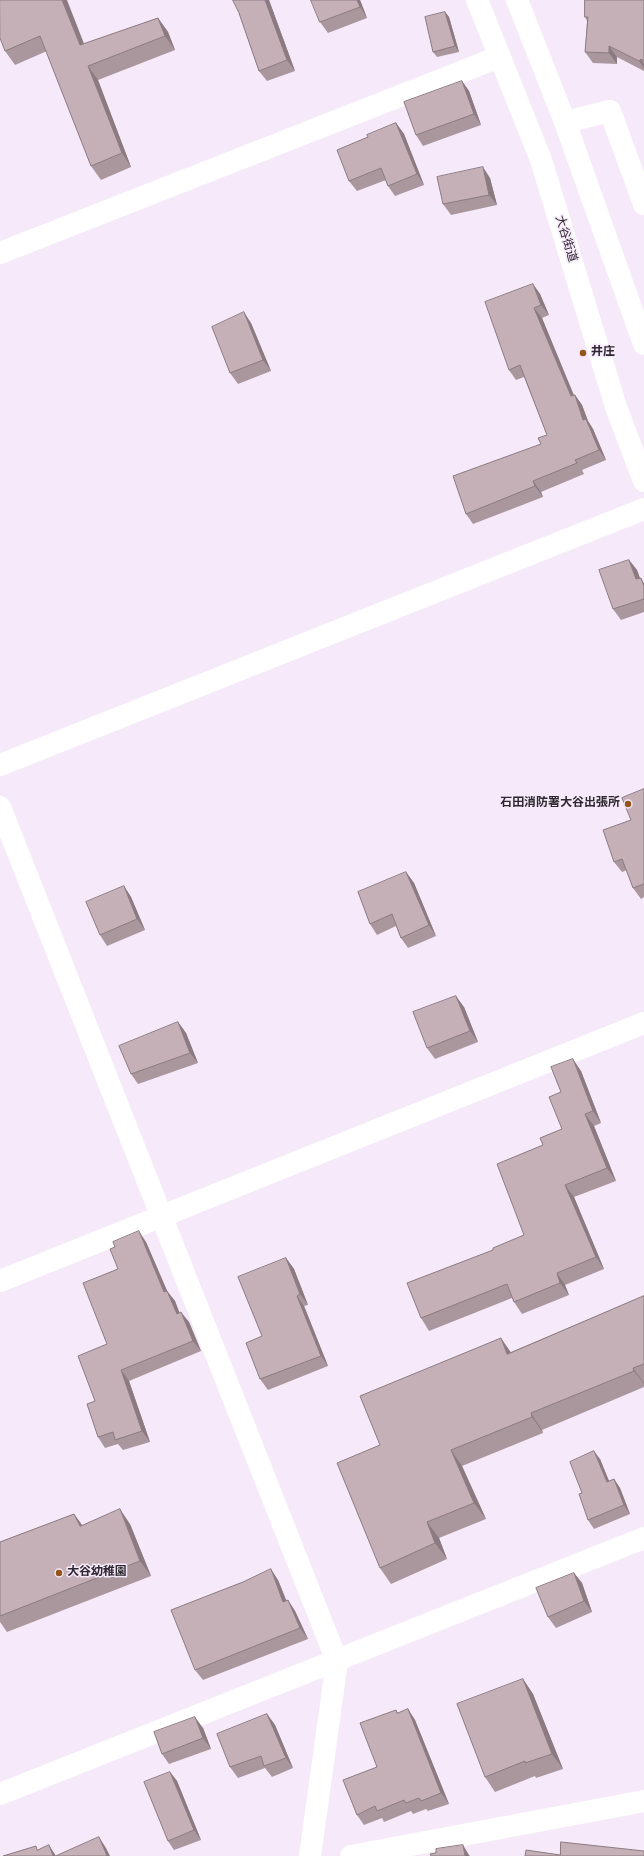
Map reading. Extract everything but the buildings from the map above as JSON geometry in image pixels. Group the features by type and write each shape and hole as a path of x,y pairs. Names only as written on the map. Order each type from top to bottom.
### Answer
{"street":[{"name":"大谷街道","path":"477,0 541,160 616,407 644,481"},
{"path":"517,0 565,122 644,344"},
{"path":"0,253 499,57"},
{"path":"565,122 610,110 644,204"},
{"path":"0,765 644,509"},
{"path":"0,807 337,1661 310,1856"},
{"path":"0,1281 163,1217 644,1023"},
{"path":"0,1794 644,1538"},
{"path":"351,1856 644,1801"}],"place":[{"name":"井庄","path":"583,353"},
{"name":"石田消防署大谷出張所","path":"628,804"},
{"name":"大谷幼稚園","path":"59,1573"}]}
